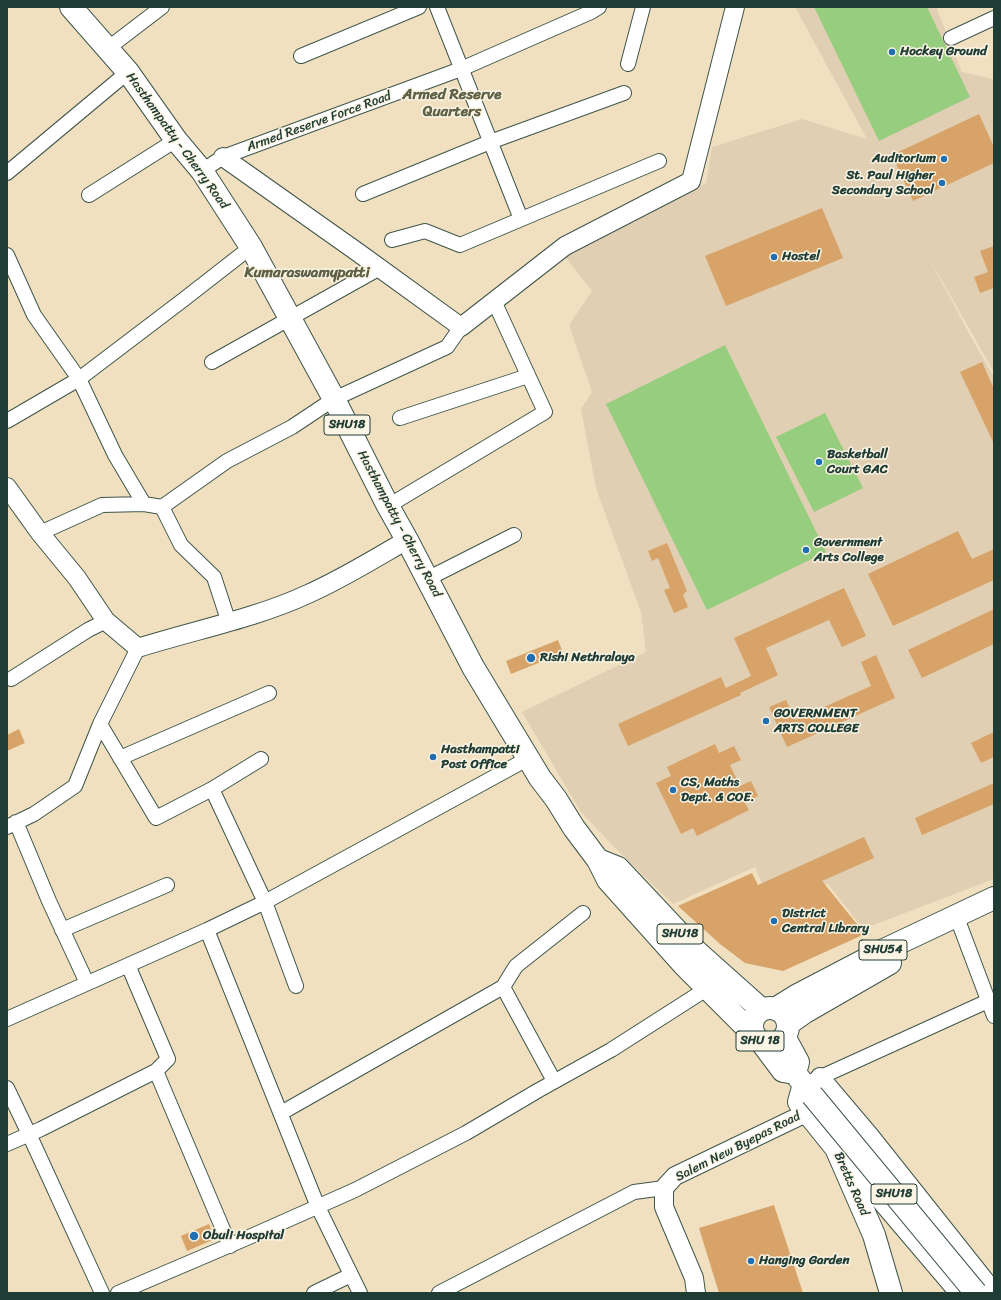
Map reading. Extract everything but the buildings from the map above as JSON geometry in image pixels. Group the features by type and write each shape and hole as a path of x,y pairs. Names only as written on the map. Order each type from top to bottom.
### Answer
{"main road":[{"name":"Hasthampatty - Cherry Road","path":"71,7 128,72 176,140 202,171 251,247 334,399 388,506 473,667 540,778 598,860 608,880 684,965 758,1039 783,1071 808,1088"},
{"name":"SHU18","path":"598,860 618,868 697,952 778,1020 798,1062 808,1088 985,1288"},
{"name":"SHU54","path":"959,921 994,898"},
{"name":"SHU54","path":"778,1020 809,989 884,950 959,921 994,914"},
{"name":"SHU 18","path":"758,1013 778,1020 780,1042 768,1045 758,1039 752,1023 758,1013"},
{"name":"Bretts Road","path":"808,1088 874,1235 891,1293"}],"street":[{"path":"107,49 162,7"},
{"path":"301,56 419,7"},
{"path":"438,7 521,219"},
{"name":"Armed Reserve Force Road","path":"202,171 223,157 461,69 592,12 599,7"},
{"path":"628,64 643,7"},
{"path":"40,533 102,505 144,504 162,507 227,460 292,427 334,399 447,347 461,326 565,246 691,181 735,7"},
{"path":"951,38 994,18"},
{"path":"7,173 128,72"},
{"path":"363,194 490,142 624,93"},
{"path":"89,194 176,140"},
{"path":"223,157 461,326"},
{"path":"392,240 425,231 460,245 658,161"},
{"path":"7,421 79,378 251,247"},
{"path":"7,255 34,315 79,378 115,455 144,504"},
{"path":"212,362 380,268"},
{"path":"388,506 545,412 494,301"},
{"path":"400,418 528,376"},
{"path":"7,487 40,533 77,578 106,621 138,648"},
{"path":"162,507 180,545 214,577 230,623"},
{"path":"427,579 514,534"},
{"path":"87,983 11,824 34,814 75,786 100,724 138,648 230,623 308,594 346,575 407,540"},
{"path":"11,679 88,630 106,621"},
{"path":"120,758 269,694"},
{"path":"100,724 156,818 212,789 262,759"},
{"path":"7,1019 207,930 265,902 529,758"},
{"path":"212,789 265,902 296,986"},
{"path":"62,930 167,885"},
{"path":"281,1113 503,987 516,966 583,913"},
{"path":"959,921 994,1016"},
{"path":"207,930 318,1207 360,1293"},
{"path":"7,1144 156,1071 168,1059 128,965"},
{"path":"503,987 554,1081"},
{"path":"125,1292 355,1190 466,1133 554,1081 611,1050 708,988"},
{"path":"808,1088 988,1001"},
{"path":"156,1071 230,1246"},
{"path":"7,1088 102,1293"},
{"name":"Salem New Byepas Road","path":"696,1293 694,1278 664,1207 664,1188 675,1176 808,1088"},
{"path":"836,1148 959,1293"},
{"path":"439,1293 634,1192 664,1188"},
{"path":"314,1293 351,1275"}],"shaded area":[{"name":"Government Arts College","path":"795,7 936,7 962,72 994,79 994,372 925,251 994,377 994,879 863,929 828,884 772,907 755,867 673,904 619,852 581,812 522,712 646,652 641,612 596,488 581,409 592,392 569,325 592,291 563,254 706,183 712,147 802,119 867,139"}],"green space":[{"name":"Hockey Ground","path":"814,7 927,7 970,97 879,141"},
{"path":"725,345 826,552 707,610 606,404"},
{"name":"Basketball Court GAC","path":"825,413 863,488 814,512 776,437"}],"place":[{"name":"Hockey Ground","path":"892,52"},
{"name":"Auditorium","path":"944,159"},
{"name":"St. Paul Higher Secondary School","path":"942,183"},
{"name":"Hostel","path":"774,257"},
{"name":"Basketball Court GAC","path":"819,462"},
{"name":"Government Arts College","path":"806,550"},
{"name":"Rishi Nethralaya","path":"531,658"},
{"name":"GOVERNMENT ARTS COLLEGE","path":"766,721"},
{"name":"Hasthampatti Post Office","path":"433,757"},
{"name":"CS, Maths Dept. & COE.","path":"673,790"},
{"name":"District Central Library","path":"774,921"},
{"name":"Obuli Hospital","path":"194,1236"},
{"name":"Hanging Garden","path":"751,1261"}],"district":[{"name":"Armed Reserve Quarters","path":"452,104"},
{"name":"Kumaraswamypatti","path":"307,273"}]}
